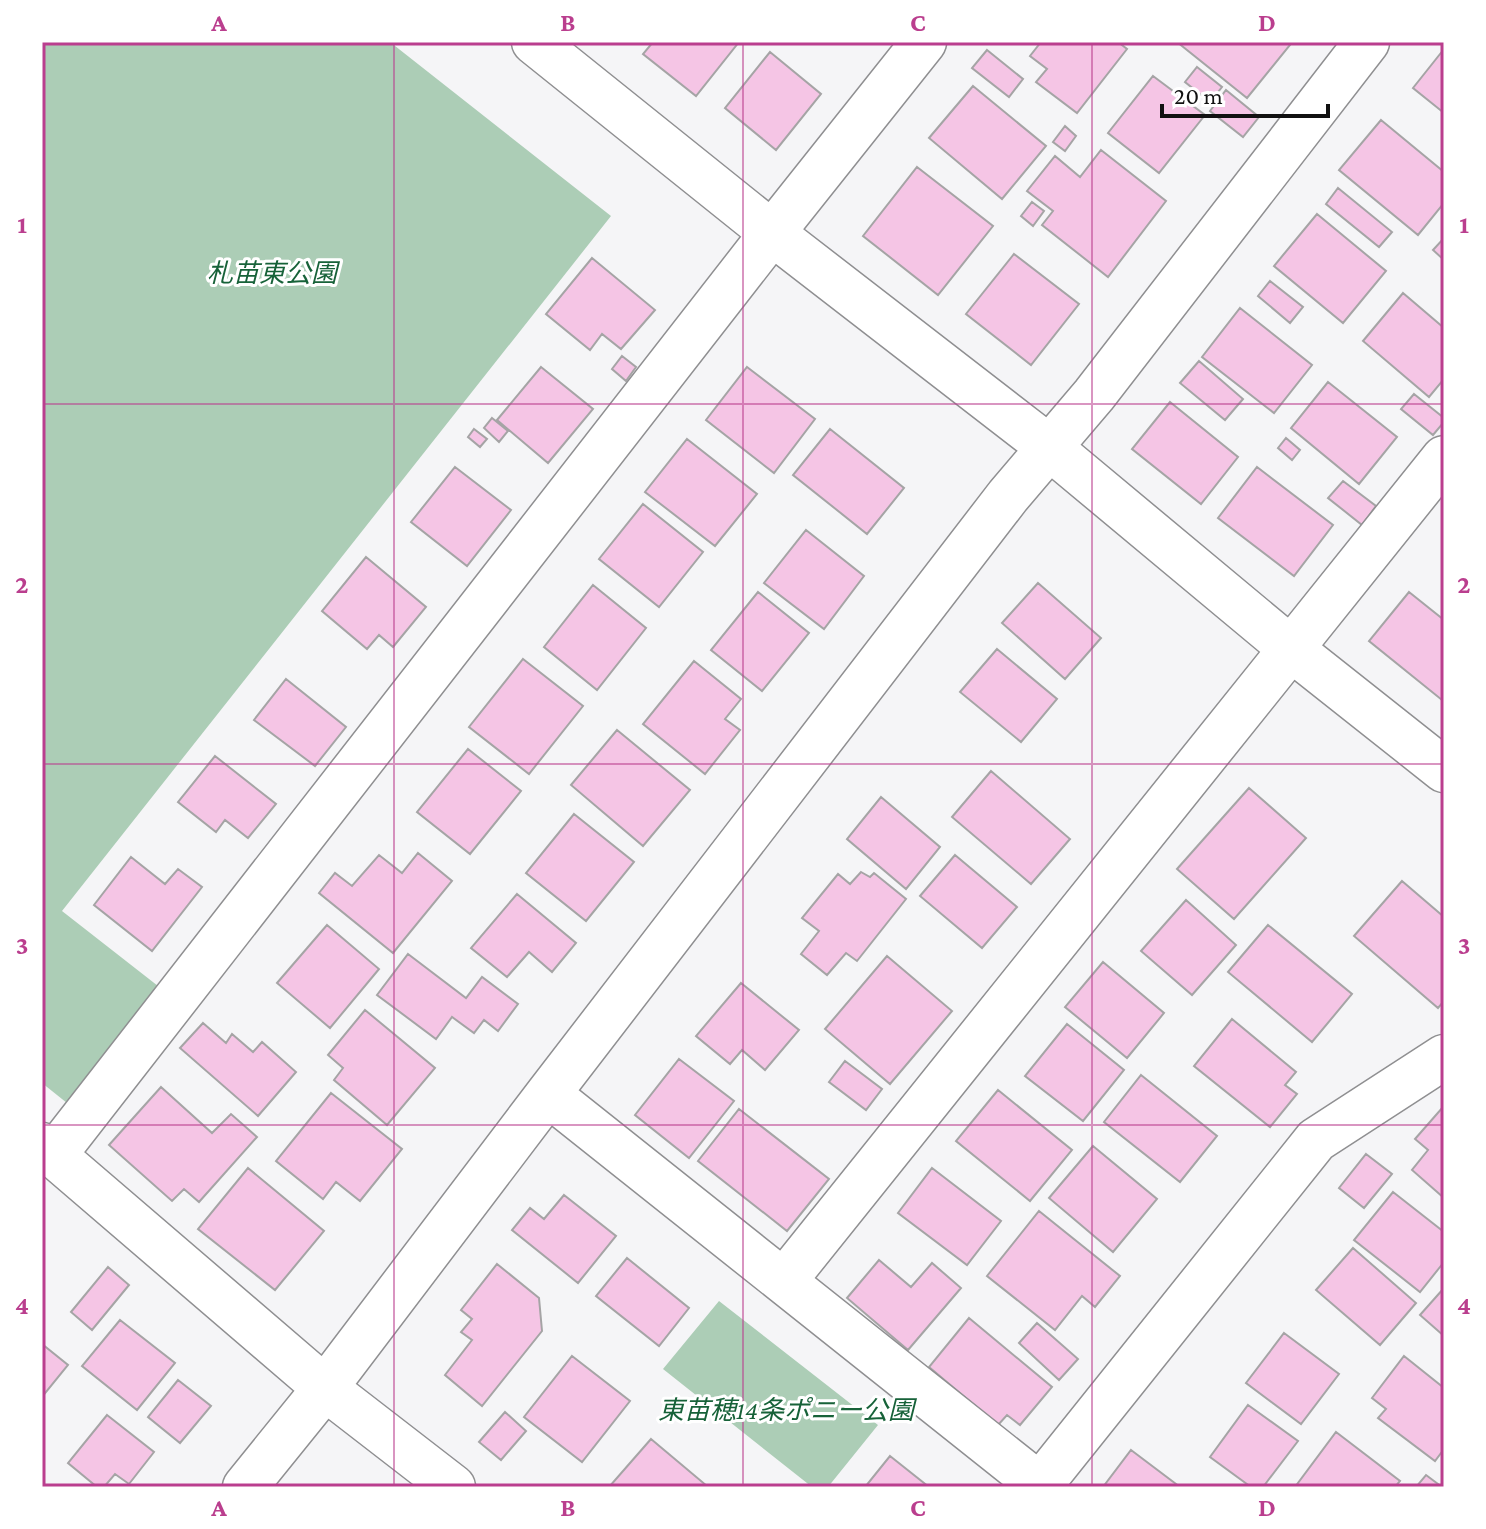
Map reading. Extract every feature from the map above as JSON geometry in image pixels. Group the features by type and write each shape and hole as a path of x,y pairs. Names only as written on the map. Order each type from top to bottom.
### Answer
{"street":[{"path":"453,1487 325,1388 48,1150 924,42"},
{"path":"245,1487 325,1388 1008,496 1094,395 1367,42"},
{"path":"555,48 772,233 1050,448 1290,648 1444,770"},
{"path":"784,1281 1444,458"},
{"path":"548,1094 1041,1486 1316,1140 1444,1057"}],"green space":[{"name":"札苗東公園","path":"42,42 390,42 611,216 62,911 158,986 67,1103 42,1083"},
{"name":"東苗穂14条ポニー公園","path":"719,1301 878,1425 828,1487 812,1487 663,1369"}],"building":[{"path":"653,42 739,42 696,96 643,54"},
{"path":"1041,42 1118,42 1127,49 1077,113 1036,82 1047,69 1030,56"},
{"path":"1177,42 1286,42 1290,45 1247,98"},
{"path":"1444,49 1444,113 1413,88"},
{"path":"987,50 1023,79 1009,97 972,68"},
{"path":"770,52 821,94 776,150 725,108"},
{"path":"1197,67 1222,87 1210,102 1185,82"},
{"path":"1153,76 1205,115 1159,173 1108,133"},
{"path":"973,86 1046,146 1002,199 929,138"},
{"path":"1226,90 1259,117 1243,137 1210,111"},
{"path":"1381,120 1444,172 1444,203 1418,235 1339,170"},
{"path":"1065,126 1076,136 1065,151 1053,142"},
{"path":"1101,150 1166,201 1108,277 1042,225 1053,211 1027,191 1055,156 1080,177"},
{"path":"917,167 993,226 938,295 863,236"},
{"path":"1338,188 1392,232 1379,247 1326,204"},
{"path":"1032,202 1044,211 1033,226 1021,216"},
{"path":"1317,214 1386,271 1343,323 1274,266"},
{"path":"1444,238 1444,260 1433,250"},
{"path":"1014,254 1079,304 1031,365 966,314"},
{"path":"592,258 655,310 621,349 602,334 590,350 546,314"},
{"path":"1270,281 1303,307 1290,323 1258,296"},
{"path":"1403,293 1444,328 1444,379 1429,397 1363,341"},
{"path":"1240,308 1312,365 1274,413 1202,357"},
{"path":"622,356 636,367 626,381 612,369"},
{"path":"1199,361 1243,399 1225,420 1180,383"},
{"path":"541,367 593,409 548,463 497,420"},
{"path":"747,367 815,419 774,473 706,420"},
{"path":"1328,382 1397,437 1359,484 1291,428"},
{"path":"1414,394 1444,418 1433,435 1401,409"},
{"path":"1170,402 1238,457 1201,504 1132,449"},
{"path":"492,418 508,431 499,442 484,428"},
{"path":"474,429 487,439 480,447 468,437"},
{"path":"830,429 904,488 867,534 793,475"},
{"path":"1286,438 1300,450 1292,460 1278,448"},
{"path":"687,439 757,494 715,546 645,492"},
{"path":"455,467 511,510 467,566 411,522"},
{"path":"1257,467 1333,525 1294,576 1218,518"},
{"path":"1343,481 1376,506 1362,525 1328,498"},
{"path":"643,504 703,552 659,607 599,559"},
{"path":"806,530 864,576 824,629 764,583"},
{"path":"366,557 426,607 393,647 379,635 367,649 322,611"},
{"path":"1038,583 1101,638 1065,679 1002,623"},
{"path":"593,585 646,628 597,690 544,647"},
{"path":"758,592 809,633 762,691 711,650"},
{"path":"1409,592 1444,620 1442,700 1369,641"},
{"path":"997,649 1057,699 1021,742 960,692"},
{"path":"523,659 583,706 529,774 469,727"},
{"path":"694,661 741,699 725,719 740,730 705,774 643,724"},
{"path":"286,679 346,727 315,766 254,720"},
{"path":"617,730 690,790 643,846 571,785"},
{"path":"468,749 521,791 470,854 417,812"},
{"path":"215,756 276,804 248,838 225,820 216,832 178,802"},
{"path":"991,771 1070,839 1031,884 952,817"},
{"path":"1249,788 1306,838 1234,919 1177,869"},
{"path":"881,797 940,847 906,889 847,839"},
{"path":"574,814 634,862 586,921 526,873"},
{"path":"418,853 452,881 393,953 319,893 335,873 352,886 379,855 402,873"},
{"path":"955,855 1017,907 982,948 920,896"},
{"path":"131,857 165,884 178,869 202,887 152,951 94,905"},
{"path":"861,872 870,877 874,873 906,899 857,961 846,953 827,975 801,954 819,931 802,918 838,874 850,884"},
{"path":"1402,881 1444,917 1444,1001 1438,1008 1354,936"},
{"path":"517,894 576,943 552,972 529,952 507,977 471,948"},
{"path":"1186,900 1236,945 1192,995 1141,951"},
{"path":"327,925 379,969 330,1028 277,983"},
{"path":"1268,925 1352,994 1312,1042 1228,972"},
{"path":"408,954 466,998 482,977 518,1004 498,1031 484,1020 474,1033 452,1017 436,1039 377,995"},
{"path":"887,956 952,1011 890,1084 825,1029"},
{"path":"1103,962 1164,1013 1127,1058 1065,1007"},
{"path":"741,983 799,1030 765,1070 742,1050 730,1064 696,1036"},
{"path":"365,1010 435,1068 387,1125 334,1080 343,1068 328,1055"},
{"path":"1232,1019 1296,1072 1285,1085 1297,1094 1270,1127 1194,1066"},
{"path":"203,1023 226,1043 232,1034 253,1052 262,1042 296,1072 258,1116 180,1048"},
{"path":"1067,1024 1124,1070 1083,1121 1025,1076"},
{"path":"679,1059 734,1101 689,1158 635,1115"},
{"path":"845,1061 882,1089 866,1110 829,1082"},
{"path":"1141,1075 1217,1136 1180,1182 1104,1122"},
{"path":"161,1087 212,1133 231,1114 257,1137 199,1202 184,1189 172,1201 109,1145"},
{"path":"998,1090 1072,1150 1030,1201 956,1141"},
{"path":"331,1093 402,1149 360,1201 336,1182 323,1199 276,1161"},
{"path":"1443,1107 1444,1198 1412,1170 1428,1150 1415,1139"},
{"path":"739,1109 829,1179 787,1231 698,1161"},
{"path":"1093,1146 1157,1199 1113,1252 1049,1198"},
{"path":"1366,1154 1392,1174 1364,1208 1339,1188"},
{"path":"248,1168 324,1231 275,1290 198,1229"},
{"path":"932,1168 1001,1221 967,1265 898,1213"},
{"path":"1393,1192 1444,1232 1444,1262 1420,1292 1354,1240"},
{"path":"564,1195 616,1236 578,1283 512,1230 530,1208 544,1219"},
{"path":"1039,1211 1120,1276 1095,1307 1082,1296 1055,1330 987,1276"},
{"path":"1353,1248 1416,1303 1380,1345 1316,1290"},
{"path":"627,1258 689,1308 659,1346 596,1296"},
{"path":"879,1260 911,1287 932,1263 961,1288 908,1350 847,1298"},
{"path":"497,1264 539,1298 542,1331 482,1406 445,1375 472,1340 461,1332 472,1319 461,1310"},
{"path":"108,1267 129,1285 92,1330 71,1312"},
{"path":"1444,1288 1444,1336 1420,1315"},
{"path":"969,1318 1052,1387 1020,1425 1007,1415 998,1425 929,1367"},
{"path":"120,1320 175,1363 137,1410 82,1366"},
{"path":"1037,1323 1078,1359 1059,1380 1019,1343"},
{"path":"1284,1333 1339,1374 1301,1424 1246,1383"},
{"path":"42,1344 68,1365 42,1397"},
{"path":"572,1356 630,1401 582,1462 524,1417"},
{"path":"1404,1356 1444,1388 1444,1449 1435,1461 1378,1418 1386,1409 1372,1398"},
{"path":"178,1380 211,1406 180,1443 148,1417"},
{"path":"1248,1405 1298,1441 1263,1487 1251,1487 1210,1457"},
{"path":"505,1412 526,1431 501,1460 479,1442"},
{"path":"107,1415 154,1452 129,1484 115,1474 104,1487 97,1487 68,1463"},
{"path":"1336,1432 1400,1481 1395,1487 1295,1487"},
{"path":"651,1439 707,1486 609,1487"},
{"path":"1131,1450 1180,1487 1103,1487"},
{"path":"890,1456 929,1487 865,1487"},
{"path":"1426,1475 1442,1487 1416,1487"}]}
